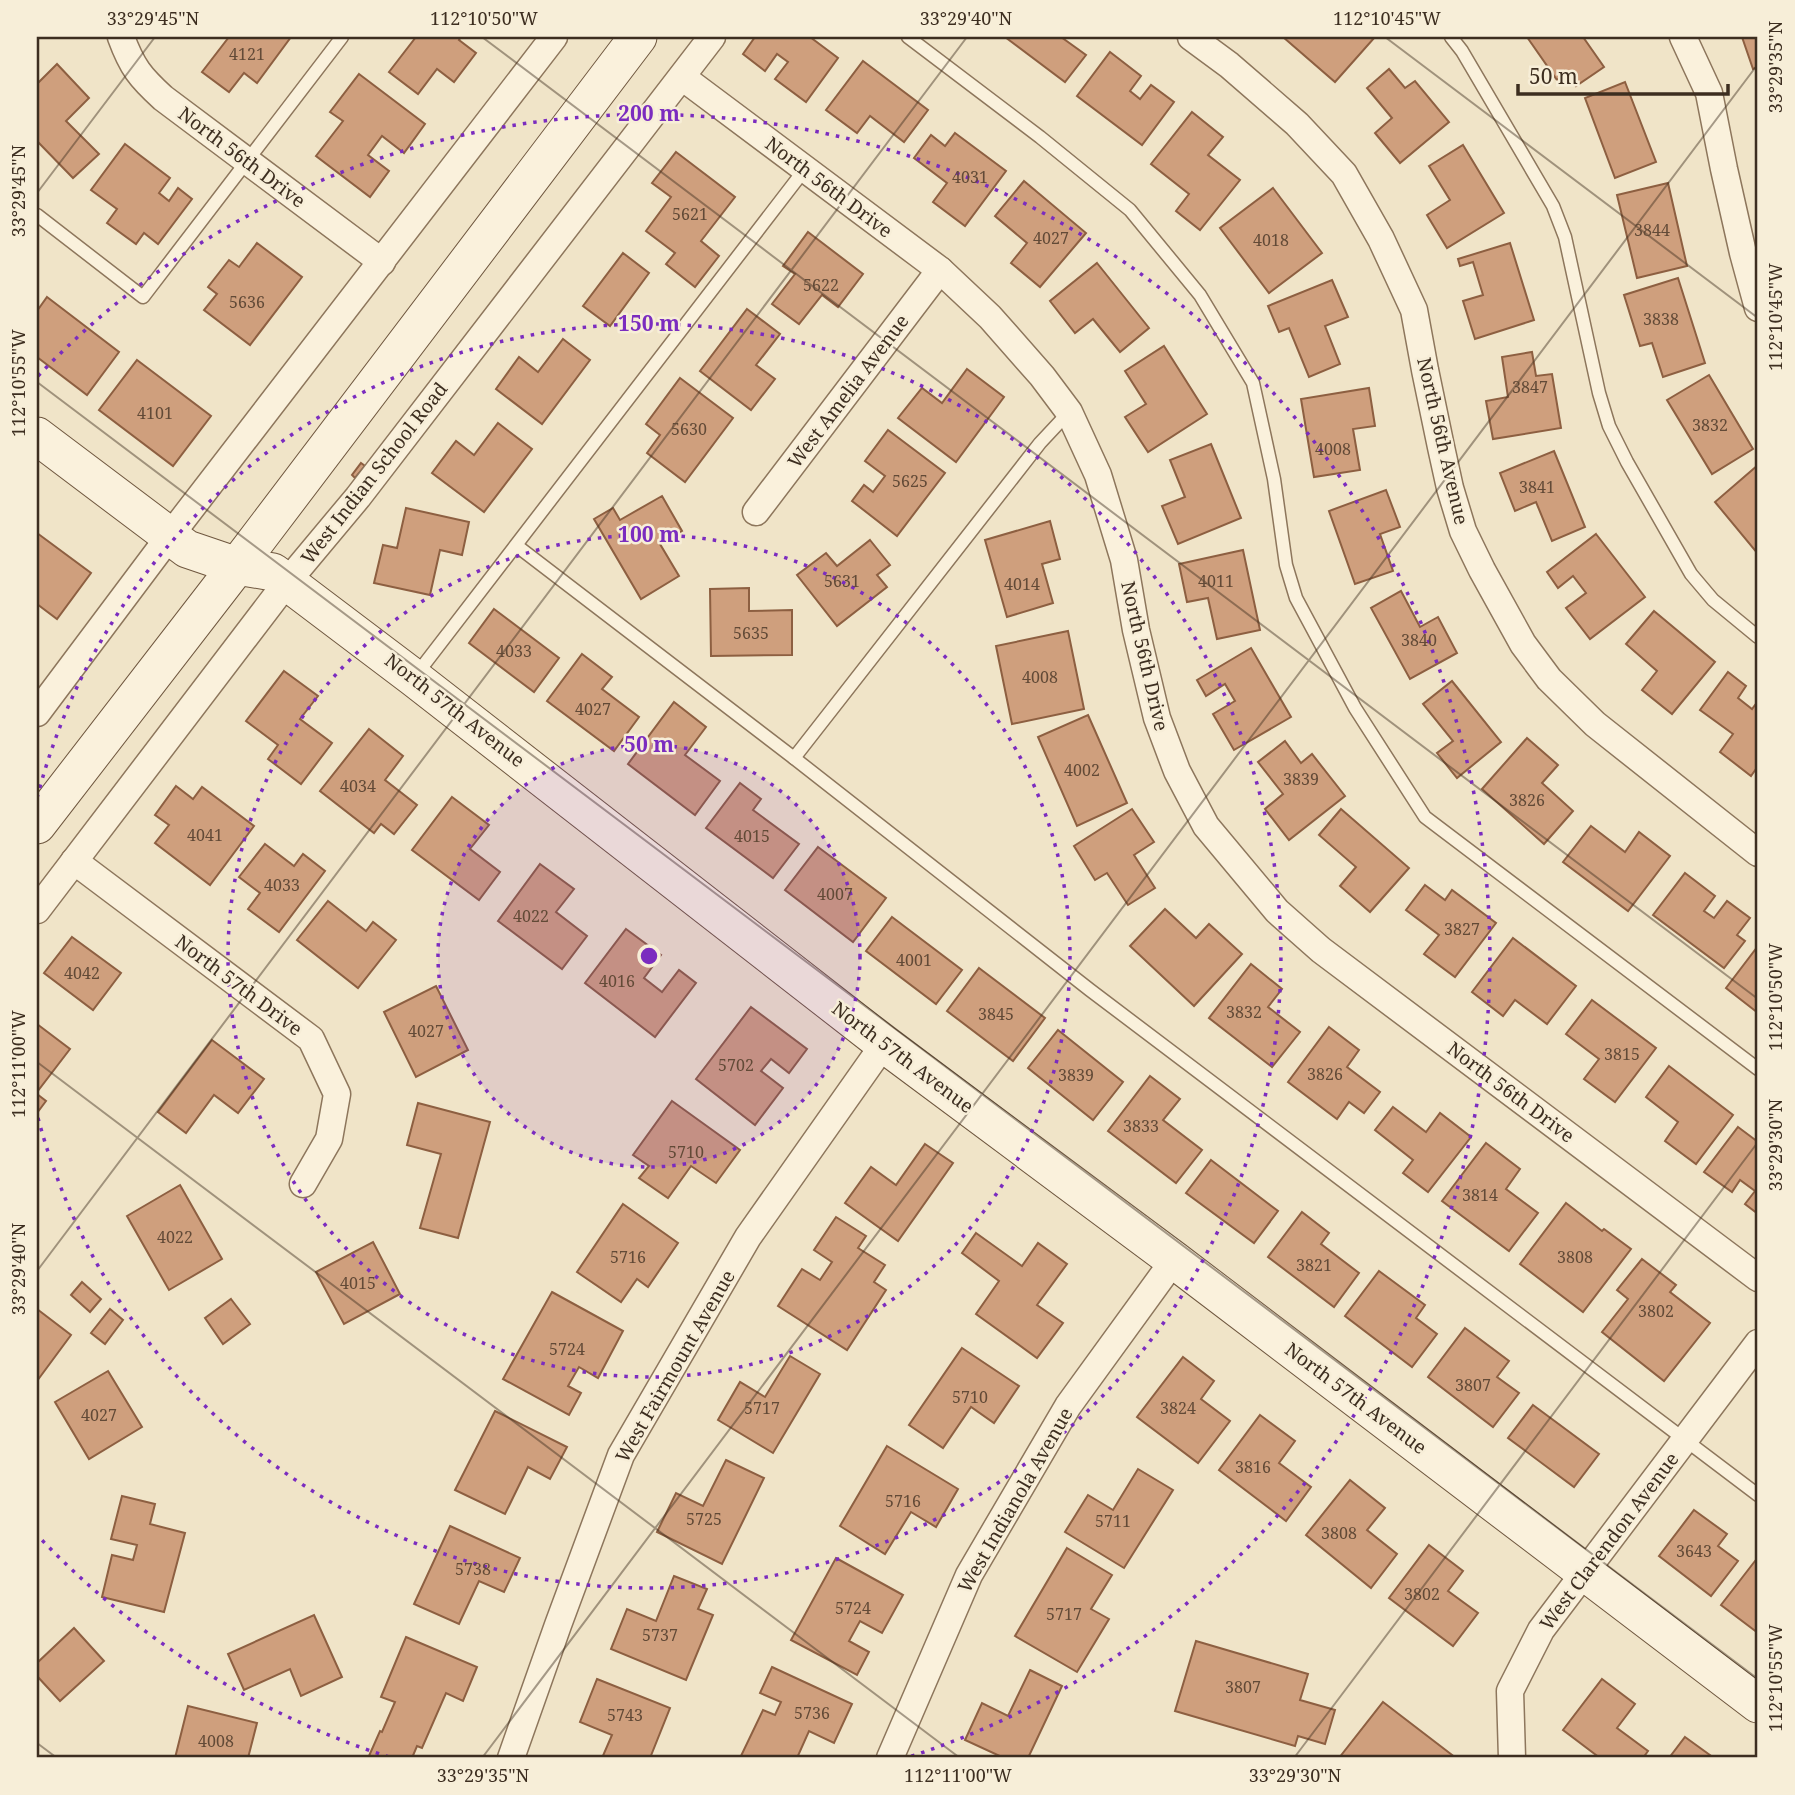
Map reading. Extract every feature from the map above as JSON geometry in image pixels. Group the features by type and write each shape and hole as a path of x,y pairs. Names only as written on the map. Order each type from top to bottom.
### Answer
{"street":[{"name":"North 56th Drive","path":"121,37 129,59 144,80 163,99 382,262"},
{"path":"37,713 554,37"},
{"path":"37,825 638,37"},
{"name":"West Indian School Road","path":"37,910 287,582 358,496 712,37"},
{"name":"North 56th Avenue","path":"1191,37 1229,65 1297,124 1344,174 1381,239 1414,310 1450,488 1464,531 1523,644 1549,679 1595,724 1758,853"},
{"path":"1683,37 1709,93 1743,253 1758,308"},
{"name":"North 56th Drive","path":"682,77 940,270 990,317 1042,376 1069,412 1098,475 1111,515 1124,560 1136,630 1157,718 1177,771 1206,826 1277,911 1321,950 1758,1278"},
{"name":"West Amelia Avenue","path":"756,512 940,270"},
{"name":"North 57th Avenue","path":"37,436 187,549 236,566 274,572 884,1044 1174,1260 1758,1704"},
{"name":"North 57th Drive","path":"74,861 311,1039 337,1094 329,1139 303,1184"},
{"name":"West Fairmount Avenue","path":"512,1758 621,1455 748,1237 884,1044"},
{"name":"West Indianola Avenue","path":"890,1758 969,1575 1068,1406 1174,1260"},
{"name":"West Clarendon Avenue","path":"1512,1758 1510,1691 1541,1630 1758,1343"}],"lane":[{"path":"37,215 143,297 342,37"},
{"path":"908,37 1040,137 1130,210 1200,295 1253,383 1274,479 1286,565 1296,598 1354,708 1424,817 1758,1069"},
{"path":"1451,37 1462,51 1553,206 1565,237 1599,393 1609,426 1621,450 1691,574 1713,600 1758,637"},
{"path":"414,678 805,169"},
{"path":"794,758 1040,443 1069,412"},
{"path":"517,546 1090,990 1758,1495"}],"building":[{"path":"229,37 291,37 257,83 244,73 229,92 202,72"},
{"path":"416,37 461,37 459,40 476,53 454,82 437,69 418,94 389,72"},
{"path":"755,37 810,37 838,58 806,102 775,79 788,62 777,54 765,71 743,54"},
{"path":"1005,37 1061,37 1086,55 1065,82"},
{"path":"1283,37 1375,37 1335,82"},
{"path":"1527,37 1583,37 1604,67 1576,86 1567,72 1557,80"},
{"path":"1742,37 1758,37 1758,67 1753,69"},
{"path":"1110,52 1141,76 1130,91 1140,99 1151,85 1174,102 1142,145 1077,96"},
{"path":"863,61 928,110 904,142 870,116 857,133 826,110"},
{"path":"57,64 89,98 66,121 99,154 73,178 37,141 37,84"},
{"path":"1389,69 1405,88 1415,81 1449,122 1400,163 1375,133 1392,118 1367,88"},
{"path":"359,74 425,124 404,153 382,136 368,155 389,171 370,197 316,156 343,121 330,112"},
{"path":"1625,82 1656,162 1615,178 1585,98"},
{"path":"1192,112 1223,137 1208,155 1240,180 1200,230 1176,211 1189,194 1151,164"},
{"path":"955,133 1006,171 965,226 933,202 947,183 914,158 931,135 945,146"},
{"path":"125,144 170,178 159,193 169,201 178,188 192,199 158,244 144,233 136,244 107,223 117,209 91,190"},
{"path":"1463,145 1504,213 1447,248 1427,215 1450,200 1429,166"},
{"path":"676,152 735,197 701,241 719,256 695,287 666,264 675,253 646,231 671,197 652,183"},
{"path":"1024,181 1086,233 1040,287 1011,263 1027,243 995,216"},
{"path":"1668,183 1687,266 1637,278 1617,195"},
{"path":"1273,188 1322,253 1269,293 1220,228"},
{"path":"808,232 863,274 838,307 822,295 799,324 772,304 795,274 783,266"},
{"path":"257,243 302,277 250,345 204,310 217,294 208,287 229,260 239,267"},
{"path":"1510,243 1534,320 1475,339 1463,301 1483,295 1473,262 1460,266 1458,259"},
{"path":"623,253 649,273 610,326 583,306"},
{"path":"1097,263 1149,328 1120,352 1093,319 1075,333 1050,301"},
{"path":"1678,278 1705,363 1663,377 1652,343 1640,346 1624,295"},
{"path":"1332,280 1348,317 1325,326 1340,364 1309,377 1289,328 1279,332 1268,306"},
{"path":"47,297 119,352 87,395 37,357 37,311"},
{"path":"747,309 780,334 756,365 775,379 751,410 700,371"},
{"path":"563,339 590,360 542,424 496,389 519,357 538,372"},
{"path":"1164,346 1207,414 1148,452 1125,417 1146,404 1125,371"},
{"path":"1532,352 1536,376 1552,374 1561,428 1493,439 1486,401 1508,397 1502,357"},
{"path":"137,360 211,416 173,466 99,410"},
{"path":"967,369 1004,397 956,462 898,418 922,388 942,403"},
{"path":"1709,375 1753,449 1712,474 1667,400"},
{"path":"680,378 733,418 685,482 647,453 660,435 646,424"},
{"path":"1369,388 1375,426 1353,429 1360,470 1314,477 1301,399"},
{"path":"498,423 532,449 484,512 432,473 456,441 474,455"},
{"path":"888,430 945,473 897,536 852,501 864,485 873,492 885,476 865,461"},
{"path":"1211,444 1241,518 1178,544 1162,506 1185,497 1170,460"},
{"path":"1554,451 1585,527 1552,541 1536,502 1515,511 1500,473"},
{"path":"361,463 365,466 355,478 352,475"},
{"path":"1758,465 1758,554 1715,502"},
{"path":"1386,490 1400,527 1380,534 1393,571 1355,584 1329,511"},
{"path":"662,496 682,531 660,544 679,576 641,599 594,519 613,508 620,520"},
{"path":"406,508 469,522 462,555 440,550 430,595 374,583 383,545 397,548"},
{"path":"1050,521 1060,559 1042,564 1053,603 1007,617 985,540"},
{"path":"37,533 91,573 57,619 37,604"},
{"path":"1596,534 1645,597 1590,639 1566,608 1586,593 1573,576 1558,588 1547,572"},
{"path":"870,540 890,565 877,575 887,587 837,626 797,575 826,553 837,566"},
{"path":"1243,550 1260,630 1217,639 1208,598 1187,602 1179,564"},
{"path":"749,588 749,611 792,610 792,655 711,656 710,589"},
{"path":"1401,591 1420,627 1438,617 1457,653 1410,679 1371,608"},
{"path":"494,609 559,658 534,692 469,643"},
{"path":"1654,611 1715,662 1672,714 1642,690 1657,671 1626,644"},
{"path":"1068,631 1084,709 1012,724 996,646"},
{"path":"1251,648 1291,717 1234,750 1213,714 1235,701 1225,684 1206,696 1197,680"},
{"path":"582,654 612,677 602,689 639,717 614,751 547,701"},
{"path":"284,671 318,696 300,719 332,743 301,784 268,759 278,745 246,721"},
{"path":"1728,672 1746,686 1738,698 1752,709 1758,701 1758,766 1751,776 1720,752 1733,734 1700,710"},
{"path":"1452,681 1501,742 1457,778 1437,753 1453,741 1423,704"},
{"path":"674,702 706,727 685,755 720,781 695,815 628,764"},
{"path":"1088,715 1127,803 1077,826 1038,737"},
{"path":"369,729 403,756 385,780 417,805 394,834 381,824 374,833 320,791"},
{"path":"1527,738 1558,765 1542,783 1573,811 1544,844 1482,789"},
{"path":"1285,741 1301,763 1312,754 1345,796 1289,840 1265,809 1283,794 1258,762"},
{"path":"740,783 761,799 753,810 799,844 773,878 706,828"},
{"path":"176,786 193,799 202,787 254,826 210,885 155,843 169,825 155,815"},
{"path":"452,797 489,825 470,849 500,872 479,900 412,850"},
{"path":"1132,809 1154,842 1134,855 1155,888 1128,905 1107,873 1095,880 1074,846"},
{"path":"1341,809 1409,868 1370,912 1340,886 1356,867 1319,835"},
{"path":"1591,826 1625,852 1639,832 1670,856 1628,911 1563,862"},
{"path":"265,844 294,866 303,854 325,871 279,932 248,909 260,893 239,877"},
{"path":"818,847 886,898 853,942 785,890"},
{"path":"540,864 574,889 556,912 587,936 562,969 498,921"},
{"path":"1685,873 1715,896 1704,911 1714,918 1727,901 1750,918 1737,935 1745,941 1724,968 1653,915"},
{"path":"1425,885 1445,900 1452,890 1496,923 1455,977 1424,954 1439,935 1406,910"},
{"path":"328,901 366,931 373,922 396,940 358,988 297,940"},
{"path":"1165,909 1196,938 1209,924 1242,954 1194,1006 1130,946"},
{"path":"892,917 962,970 936,1004 866,951"},
{"path":"626,929 661,955 644,978 662,992 679,970 696,983 655,1037 585,983"},
{"path":"72,937 121,973 93,1010 44,973"},
{"path":"1513,938 1576,986 1547,1024 1515,1000 1503,1016 1472,992"},
{"path":"1758,946 1758,1013 1726,988"},
{"path":"1251,964 1282,989 1268,1007 1300,1032 1272,1067 1209,1018"},
{"path":"979,968 1045,1018 1013,1061 947,1011"},
{"path":"436,986 468,1050 416,1077 384,1012"},
{"path":"1592,1000 1656,1048 1615,1102 1584,1079 1599,1059 1566,1034"},
{"path":"751,1007 807,1049 789,1073 771,1059 761,1071 783,1088 755,1125 696,1079"},
{"path":"37,1024 70,1049 37,1092"},
{"path":"1329,1027 1359,1050 1347,1067 1380,1092 1364,1113 1349,1102 1337,1119 1288,1082"},
{"path":"1058,1030 1123,1082 1093,1120 1028,1068"},
{"path":"212,1040 264,1079 238,1113 214,1095 186,1133 158,1112"},
{"path":"1669,1066 1733,1115 1696,1164 1665,1141 1678,1122 1646,1097"},
{"path":"1150,1076 1180,1099 1163,1120 1202,1150 1176,1183 1108,1131"},
{"path":"37,1094 46,1101 37,1113"},
{"path":"672,1101 740,1150 716,1183 691,1166 668,1198 639,1178 649,1166 633,1155"},
{"path":"418,1103 490,1122 458,1238 420,1228 441,1154 407,1145"},
{"path":"1393,1107 1426,1132 1440,1113 1471,1137 1428,1192 1403,1173 1413,1160 1375,1130"},
{"path":"1738,1127 1758,1142 1758,1214 1745,1204 1755,1191 1740,1180 1732,1192 1704,1172"},
{"path":"1486,1143 1520,1169 1506,1189 1538,1213 1509,1251 1442,1201"},
{"path":"925,1144 953,1163 898,1241 845,1203 871,1167 896,1185"},
{"path":"1211,1160 1278,1211 1254,1243 1186,1193"},
{"path":"180,1185 222,1259 169,1290 127,1216"},
{"path":"1566,1203 1631,1249 1583,1312 1520,1264"},
{"path":"623,1204 678,1243 648,1287 637,1279 621,1302 577,1272"},
{"path":"1302,1212 1329,1233 1321,1244 1359,1273 1334,1307 1268,1257"},
{"path":"836,1217 866,1236 858,1248 885,1265 874,1282 886,1290 847,1350 778,1306 802,1269 820,1280 832,1262 814,1250"},
{"path":"976,1233 1022,1266 1038,1243 1067,1264 1037,1305 1063,1323 1037,1358 976,1314 999,1281 962,1253"},
{"path":"373,1242 400,1294 344,1324 316,1272"},
{"path":"1642,1259 1676,1285 1670,1292 1710,1323 1664,1381 1602,1332 1628,1299 1617,1290"},
{"path":"1379,1271 1425,1305 1416,1318 1437,1334 1412,1367 1345,1316"},
{"path":"82,1282 101,1299 90,1312 71,1295"},
{"path":"552,1292 623,1331 598,1378 579,1367 568,1386 581,1393 569,1415 503,1379"},
{"path":"231,1299 250,1324 223,1344 205,1318"},
{"path":"37,1309 71,1335 37,1381"},
{"path":"110,1309 123,1320 105,1344 91,1333"},
{"path":"1465,1328 1509,1361 1497,1377 1519,1393 1493,1427 1428,1377"},
{"path":"962,1348 1019,1386 994,1423 971,1407 943,1448 909,1425"},
{"path":"790,1356 820,1374 773,1453 718,1420 740,1382 765,1397"},
{"path":"1183,1357 1214,1381 1201,1399 1230,1421 1198,1463 1137,1417"},
{"path":"108,1371 142,1427 89,1459 55,1402"},
{"path":"1533,1405 1599,1454 1574,1487 1508,1438"},
{"path":"495,1411 567,1447 550,1479 528,1467 505,1514 455,1490"},
{"path":"1260,1415 1295,1441 1279,1463 1311,1487 1286,1521 1219,1470"},
{"path":"887,1446 958,1489 936,1527 911,1512 885,1554 840,1526"},
{"path":"726,1460 764,1478 722,1564 657,1532 676,1493 703,1506"},
{"path":"1138,1469 1173,1490 1124,1568 1065,1532 1088,1495 1113,1510"},
{"path":"1350,1480 1385,1508 1367,1530 1397,1554 1371,1588 1306,1535"},
{"path":"122,1496 155,1504 150,1524 185,1533 164,1612 102,1597 112,1555 133,1560 137,1545 111,1539"},
{"path":"1694,1510 1727,1534 1718,1546 1738,1561 1711,1596 1659,1556"},
{"path":"450,1526 520,1558 504,1592 479,1581 459,1624 414,1604"},
{"path":"1429,1545 1463,1571 1448,1591 1478,1613 1453,1646 1389,1598"},
{"path":"1067,1548 1112,1575 1091,1609 1109,1619 1077,1672 1015,1636"},
{"path":"836,1558 903,1595 882,1633 860,1621 849,1641 869,1652 857,1675 791,1640"},
{"path":"1755,1561 1758,1563 1758,1633 1721,1605"},
{"path":"674,1576 707,1589 698,1609 713,1615 686,1680 611,1649 627,1609 656,1621"},
{"path":"314,1615 342,1677 301,1696 290,1669 244,1690 228,1654"},
{"path":"74,1628 104,1661 60,1701 37,1676 37,1663"},
{"path":"406,1637 477,1667 463,1701 446,1693 422,1748 417,1746 412,1758 375,1758 369,1756 395,1702 381,1697"},
{"path":"1196,1641 1308,1674 1300,1700 1335,1710 1325,1744 1298,1736 1295,1746 1175,1711"},
{"path":"772,1667 852,1704 834,1743 809,1731 797,1758 740,1758 763,1710 775,1715 781,1702 760,1693"},
{"path":"1030,1670 1062,1686 1028,1758 1004,1758 965,1740 982,1703 1008,1716"},
{"path":"597,1679 670,1708 650,1758 602,1758 612,1735 580,1722"},
{"path":"1602,1679 1635,1704 1617,1728 1648,1751 1643,1758 1600,1758 1563,1730"},
{"path":"1383,1702 1456,1758 1339,1758"},
{"path":"188,1706 257,1723 248,1758 175,1758"},
{"path":"1685,1737 1714,1758 1669,1758"},
{"path":"1190,1756 1190,1758 1137,1758"}]}
